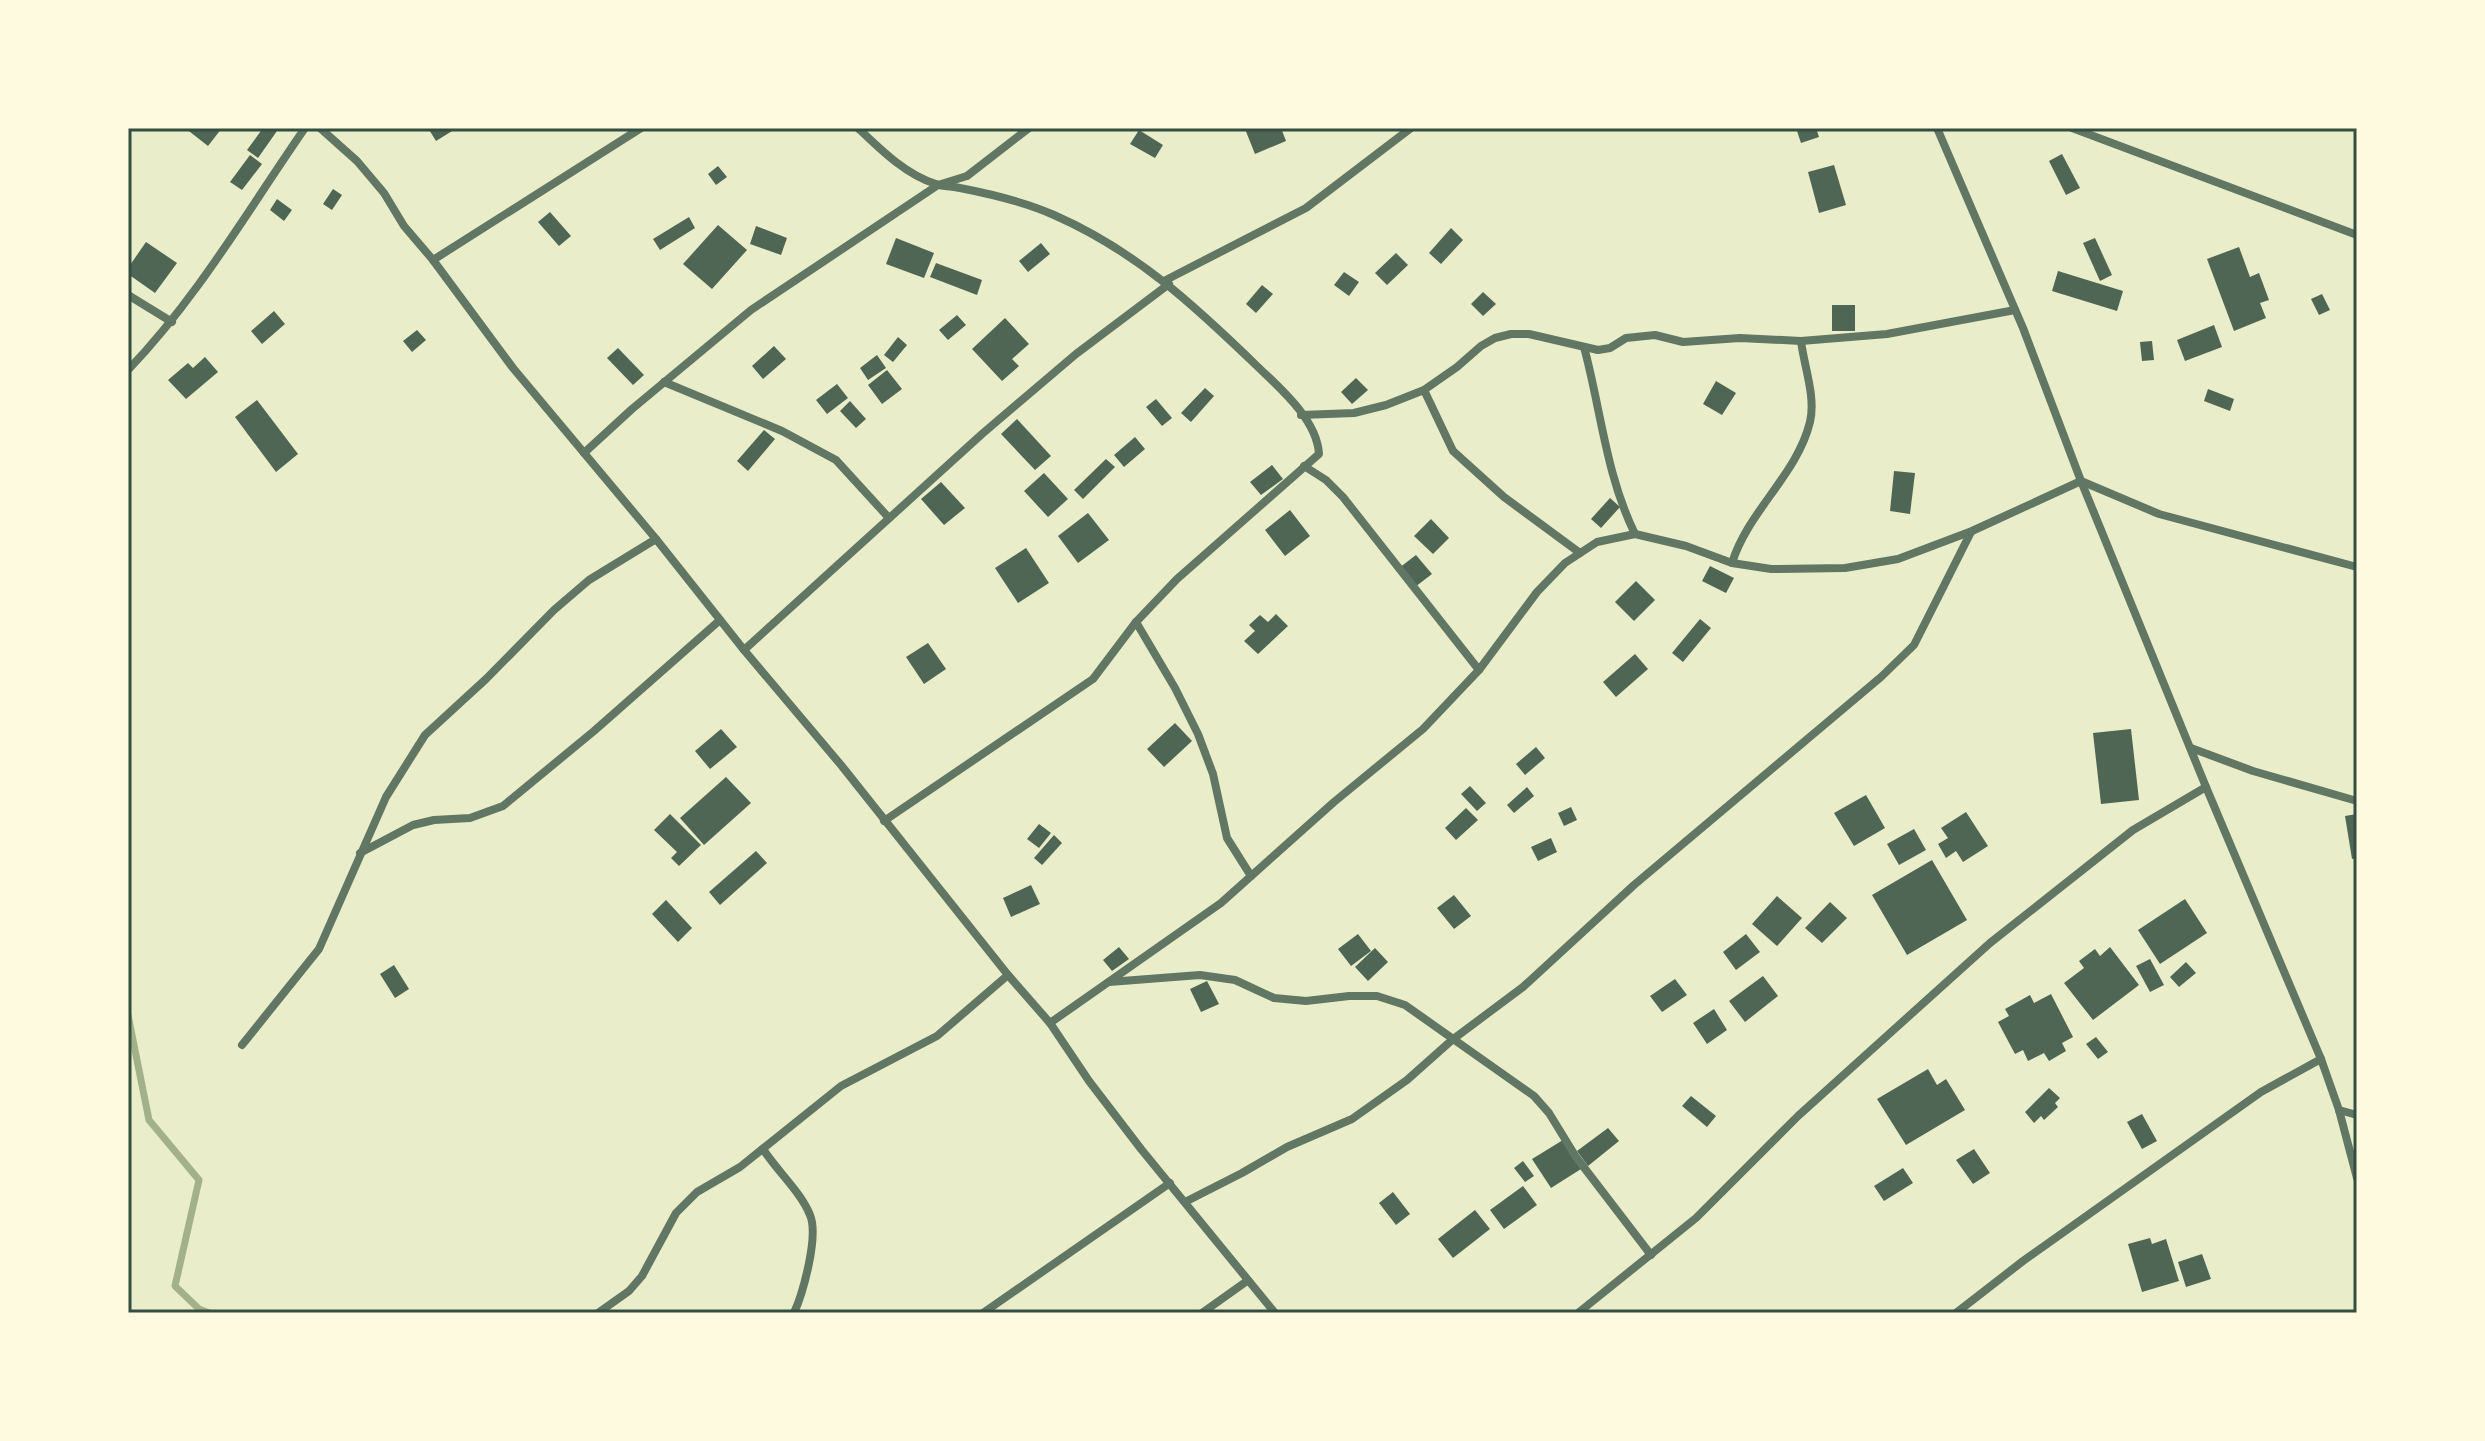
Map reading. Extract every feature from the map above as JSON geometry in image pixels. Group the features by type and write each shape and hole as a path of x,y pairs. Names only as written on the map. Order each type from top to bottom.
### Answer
{"street":[{"path":"128,370 172,322 202,282 305,128"},
{"path":"320,128 371,176 404,226 513,368 1050,1023 1089,1081 1275,1313"},
{"path":"433,260 641,128"},
{"path":"858,128 904,167 938,185 959,187 1052,214 1132,257 1167,282 1283,391 1314,431 1319,454 1177,579 1136,622 1093,679 884,821"},
{"path":"584,453 751,310 938,185 967,176 1029,128"},
{"path":"744,650 982,434 1167,282 1306,208 1411,128"},
{"path":"1937,128 2015,310 2206,787 2321,1059 2339,1110 2357,1178"},
{"path":"2072,128 2357,235"},
{"path":"128,295 172,322"},
{"path":"1301,415 1368,411 1424,390 1495,338 1511,334 1529,334 1584,347 1610,348 1626,338 1655,335 1683,342 1740,338 1801,341 1887,334 2015,310"},
{"path":"1732,563 1749,524 1782,479 1811,420 1811,396 1801,341"},
{"path":"1584,347 1612,478 1621,507 1635,534"},
{"path":"664,382 782,431 836,460 889,518"},
{"path":"1424,390 1453,451 1504,497 1580,553"},
{"path":"1304,466 1326,480 1343,497 1479,670"},
{"path":"1050,1023 1221,903 1334,802 1423,729 1479,670 1537,592 1565,563 1597,542 1635,534 1686,546 1732,563 1771,569 1845,568 1898,559 1972,531 2081,481 2159,514 2357,567"},
{"path":"1185,1202 1287,1147 1352,1119 1407,1080 1452,1040 1523,987 1634,885 1881,677 1914,645 1972,531"},
{"path":"242,1045 319,949 386,797 425,735 589,580 656,539"},
{"path":"360,853 413,825 434,820 470,818 503,806 720,620"},
{"path":"1136,622 1198,734 1213,774 1227,838 1251,876"},
{"path":"2191,748 2253,771 2357,801"},
{"path":"1578,1313 1696,1218 1798,1116 1990,943 2133,830 2206,787"},
{"path":"598,1313 629,1291 642,1276 676,1213 697,1192 740,1167 841,1086 937,1036 1008,975"},
{"path":"1108,982 1200,975 1235,980 1274,998 1306,1001 1377,996 1405,1005 1534,1096 1651,1255"},
{"path":"1956,1313 2023,1261 2261,1092 2321,1059"},
{"path":"2339,1110 2357,1115"},
{"path":"763,1149 811,1216 810,1257 794,1313"},
{"path":"983,1313 1170,1183"},
{"path":"1202,1313 1247,1281"}],"building":[{"path":"185,128 222,128 208,146"},
{"path":"263,128 277,131 258,158 247,150"},
{"path":"428,128 457,128 436,141"},
{"path":"1281,128 1286,141 1255,154 1245,129"},
{"path":"1796,128 1816,128 1819,137 1801,143"},
{"path":"1139,130 1163,145 1155,158 1130,144"},
{"path":"2062,154 2080,188 2066,195 2049,161"},
{"path":"250,155 262,164 242,190 230,182"},
{"path":"1834,165 1846,205 1819,213 1808,172"},
{"path":"718,166 727,177 716,185 708,174"},
{"path":"333,189 342,195 332,210 323,204"},
{"path":"277,199 292,210 284,221 270,210"},
{"path":"550,212 571,236 559,246 538,222"},
{"path":"689,217 695,228 660,250 653,239"},
{"path":"718,225 747,250 712,289 683,264"},
{"path":"756,226 787,238 781,255 750,244"},
{"path":"1451,228 1463,240 1441,264 1429,253"},
{"path":"896,238 934,253 924,278 886,264"},
{"path":"2095,238 2112,275 2100,281 2083,243"},
{"path":"146,242 177,263 155,293 128,274 128,268"},
{"path":"1041,243 1050,254 1028,272 1019,261"},
{"path":"2239,247 2250,277 2259,273 2269,300 2260,303 2266,318 2234,331 2207,259"},
{"path":"1396,253 1408,265 1387,285 1375,273"},
{"path":"936,263 982,280 977,295 930,277"},
{"path":"2058,271 2123,291 2117,311 2052,291"},
{"path":"1344,272 1359,282 1349,296 1334,285"},
{"path":"1262,285 1273,294 1256,313 1246,304"},
{"path":"1483,292 1496,304 1483,316 1471,304"},
{"path":"2322,294 2330,310 2319,315 2311,299"},
{"path":"1832,305 1855,305 1855,331 1832,331"},
{"path":"274,311 285,324 262,344 251,331"},
{"path":"957,315 966,325 948,340 939,330"},
{"path":"1005,318 1029,344 1012,359 1019,366 1002,381 972,349"},
{"path":"2214,325 2222,347 2185,361 2177,340"},
{"path":"417,330 426,340 412,352 403,341"},
{"path":"898,337 907,345 893,362 884,355"},
{"path":"2152,341 2154,360 2142,361 2140,342"},
{"path":"774,346 786,359 763,379 752,366"},
{"path":"618,348 644,375 633,385 607,358"},
{"path":"877,355 886,368 868,380 860,368"},
{"path":"205,357 218,372 186,399 168,380 188,363 193,368"},
{"path":"887,370 902,389 882,404 868,385"},
{"path":"1356,378 1368,390 1352,404 1341,392"},
{"path":"1716,381 1736,393 1722,415 1703,404"},
{"path":"837,384 848,398 827,414 816,400"},
{"path":"1205,388 1214,396 1191,422 1181,413"},
{"path":"2208,389 2234,399 2230,411 2204,401"},
{"path":"1156,399 1172,418 1162,426 1146,407"},
{"path":"257,400 298,454 276,472 235,417"},
{"path":"850,401 866,419 856,428 840,411"},
{"path":"1017,419 1051,456 1035,470 1001,434"},
{"path":"764,430 775,439 748,471 737,461"},
{"path":"1135,437 1145,449 1124,467 1114,455"},
{"path":"1106,459 1115,467 1083,499 1074,490"},
{"path":"1272,465 1283,479 1261,495 1250,482"},
{"path":"1894,471 1915,473 1910,514 1890,511"},
{"path":"1044,473 1068,499 1048,517 1024,491"},
{"path":"941,482 965,508 944,525 921,499"},
{"path":"1610,498 1620,507 1601,528 1591,519"},
{"path":"1290,510 1310,536 1285,556 1265,530"},
{"path":"1088,513 1109,540 1078,563 1058,536"},
{"path":"1431,519 1449,538 1433,554 1414,536"},
{"path":"1026,548 1049,583 1018,603 995,568"},
{"path":"1416,555 1432,574 1415,587 1399,568"},
{"path":"1710,566 1734,578 1726,593 1702,581"},
{"path":"1636,581 1655,600 1634,621 1615,602"},
{"path":"1276,614 1288,626 1258,654 1244,641 1255,631 1249,625 1260,615 1268,622"},
{"path":"1700,619 1711,628 1683,662 1672,653"},
{"path":"928,643 946,669 924,684 906,657"},
{"path":"1635,654 1648,669 1616,697 1603,682"},
{"path":"1175,723 1192,741 1164,767 1147,749"},
{"path":"721,729 737,747 710,769 695,751"},
{"path":"2131,729 2139,800 2101,804 2093,733"},
{"path":"1536,747 1545,758 1525,775 1516,764"},
{"path":"726,777 751,803 704,845 680,818"},
{"path":"1470,786 1486,803 1477,811 1461,794"},
{"path":"1527,787 1534,796 1514,813 1507,805"},
{"path":"1866,795 1885,828 1854,846 1834,813"},
{"path":"1571,807 1577,820 1564,826 1558,813"},
{"path":"1466,808 1478,820 1456,840 1445,828"},
{"path":"1966,812 1988,846 1963,862 1956,851 1946,858 1938,844 1948,838 1941,828"},
{"path":"670,814 701,845 679,866 671,858 677,852 654,830"},
{"path":"2357,814 2357,858 2352,859 2345,816"},
{"path":"1039,824 1051,833 1039,848 1027,839"},
{"path":"1914,829 1926,850 1899,865 1887,844"},
{"path":"1054,835 1062,843 1042,865 1034,858"},
{"path":"1551,838 1557,852 1538,861 1531,847"},
{"path":"756,851 767,863 720,905 709,892"},
{"path":"1932,860 1967,920 1907,955 1872,895"},
{"path":"1031,885 1040,904 1011,917 1003,898"},
{"path":"1454,895 1471,916 1454,929 1437,908"},
{"path":"1777,896 1802,918 1777,946 1752,924"},
{"path":"2185,899 2207,933 2160,964 2138,930"},
{"path":"666,900 692,928 678,942 652,914"},
{"path":"1830,902 1847,918 1822,943 1805,928"},
{"path":"1358,934 1371,951 1351,966 1338,949"},
{"path":"1746,934 1760,952 1736,970 1723,952"},
{"path":"1119,947 1129,959 1112,971 1103,960"},
{"path":"2110,947 2139,985 2093,1020 2064,983 2084,968 2079,961 2095,949 2100,956"},
{"path":"1375,948 1388,962 1368,981 1355,967"},
{"path":"2150,959 2164,985 2150,992 2136,966"},
{"path":"2186,962 2196,973 2179,987 2170,977"},
{"path":"394,965 409,989 395,998 380,974"},
{"path":"1763,976 1778,996 1745,1022 1729,1001"},
{"path":"1675,979 1687,995 1662,1012 1650,996"},
{"path":"1207,981 1219,1004 1201,1012 1190,989"},
{"path":"2051,994 2073,1037 2062,1043 2066,1051 2049,1061 2044,1053 2028,1061 2023,1050 2015,1054 1998,1022 2009,1016 2005,1009 2030,995 2034,1003"},
{"path":"1714,1009 1727,1030 1707,1044 1693,1023"},
{"path":"2096,1037 2108,1052 2098,1059 2086,1044"},
{"path":"1928,1069 1937,1085 1946,1079 1965,1110 1906,1145 1877,1099"},
{"path":"2049,1088 2060,1098 2055,1103 2058,1107 2044,1120 2041,1116 2034,1123 2025,1112"},
{"path":"1691,1096 1716,1116 1707,1127 1682,1106"},
{"path":"2142,1114 2157,1141 2142,1149 2127,1122"},
{"path":"1608,1128 1619,1141 1588,1166 1577,1151"},
{"path":"1563,1140 1581,1169 1551,1188 1532,1159"},
{"path":"1974,1149 1990,1173 1973,1184 1956,1160"},
{"path":"1523,1161 1534,1176 1525,1182 1514,1168"},
{"path":"1903,1168 1913,1183 1884,1201 1874,1186"},
{"path":"1523,1186 1537,1205 1504,1229 1490,1210"},
{"path":"1393,1192 1410,1214 1396,1225 1379,1203"},
{"path":"1475,1210 1490,1229 1453,1258 1438,1239"},
{"path":"2150,1238 2152,1244 2166,1239 2179,1281 2142,1292 2128,1244"},
{"path":"2202,1254 2211,1279 2186,1287 2178,1262"}],"waterway":[{"path":"128,1015 149,1120 199,1180 175,1286 199,1309 209,1313"}]}
